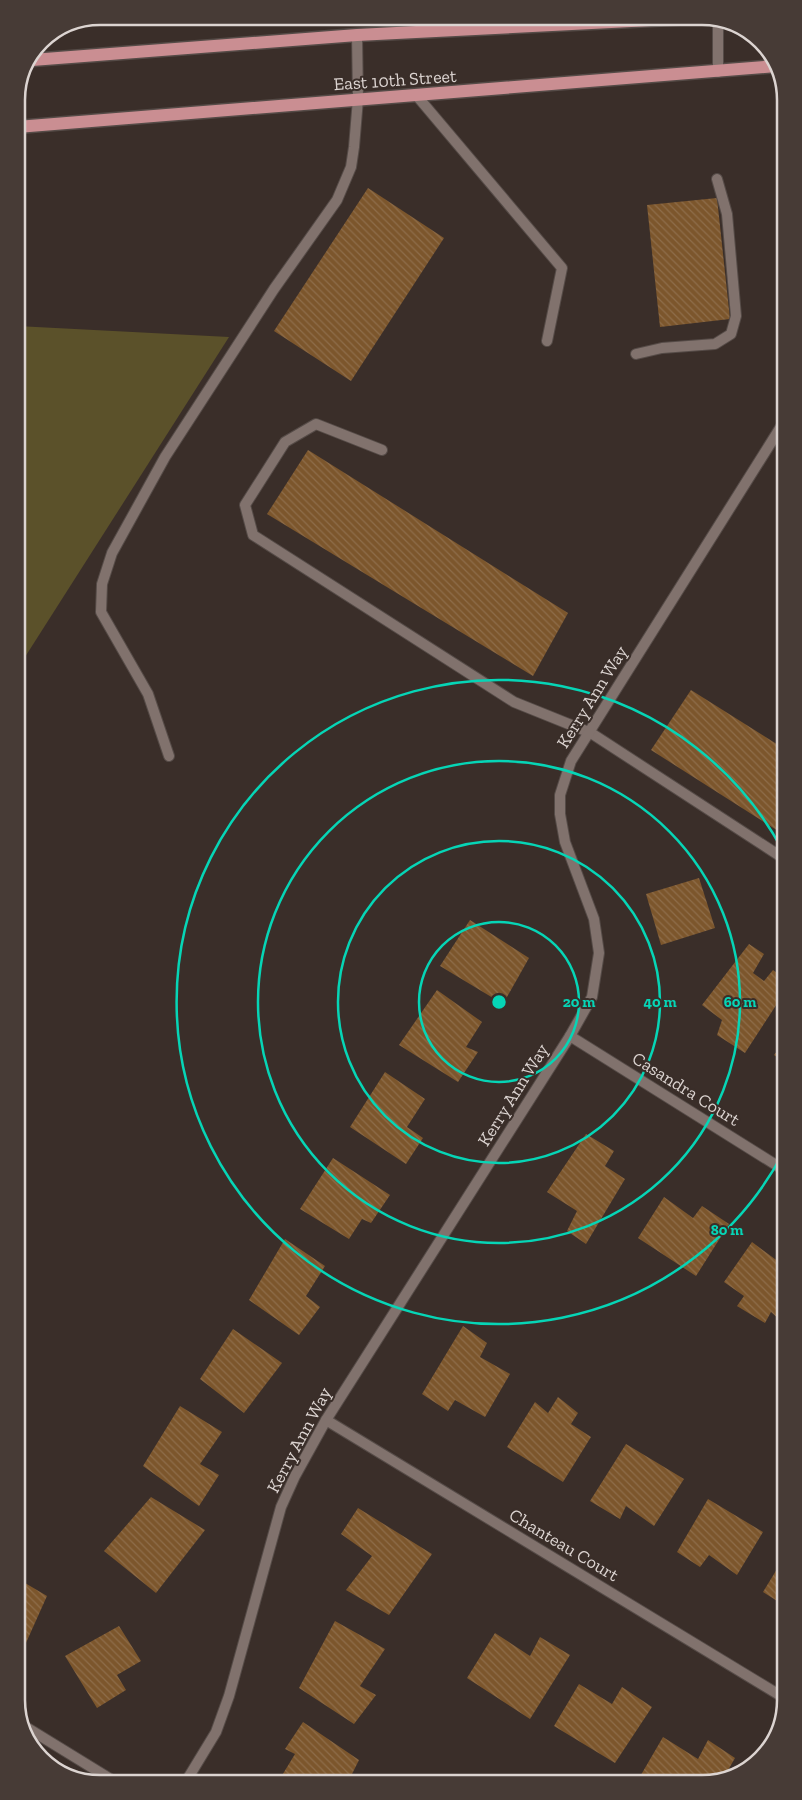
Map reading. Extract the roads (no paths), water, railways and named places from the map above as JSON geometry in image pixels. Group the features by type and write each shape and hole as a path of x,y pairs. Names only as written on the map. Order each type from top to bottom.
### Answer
{"main road":[{"path":"37,60 356,35 521,25"},
{"name":"East 10th Street","path":"25,126 769,67"}],"street":[{"path":"718,27 718,72"},
{"path":"169,756 148,694 101,612 102,584 112,553 165,457 274,289 337,200 352,167 358,99 356,35"},
{"path":"418,96 562,268 547,341"},
{"path":"636,354 662,348 715,344 731,334 736,316 727,214 717,178"},
{"path":"382,450 316,424 285,442 245,505 254,535 514,702 591,733 777,854"},
{"name":"Kerry Ann Way","path":"190,1775 216,1732 229,1696 282,1507 294,1476 326,1420 570,1036 592,997 599,953 594,919 565,842 560,795 571,761 591,733 777,433"},
{"name":"Casandra Court","path":"570,1036 777,1166"},
{"name":"Chanteau Court","path":"326,1420 777,1693"},
{"path":"32,1731 104,1775"}]}
